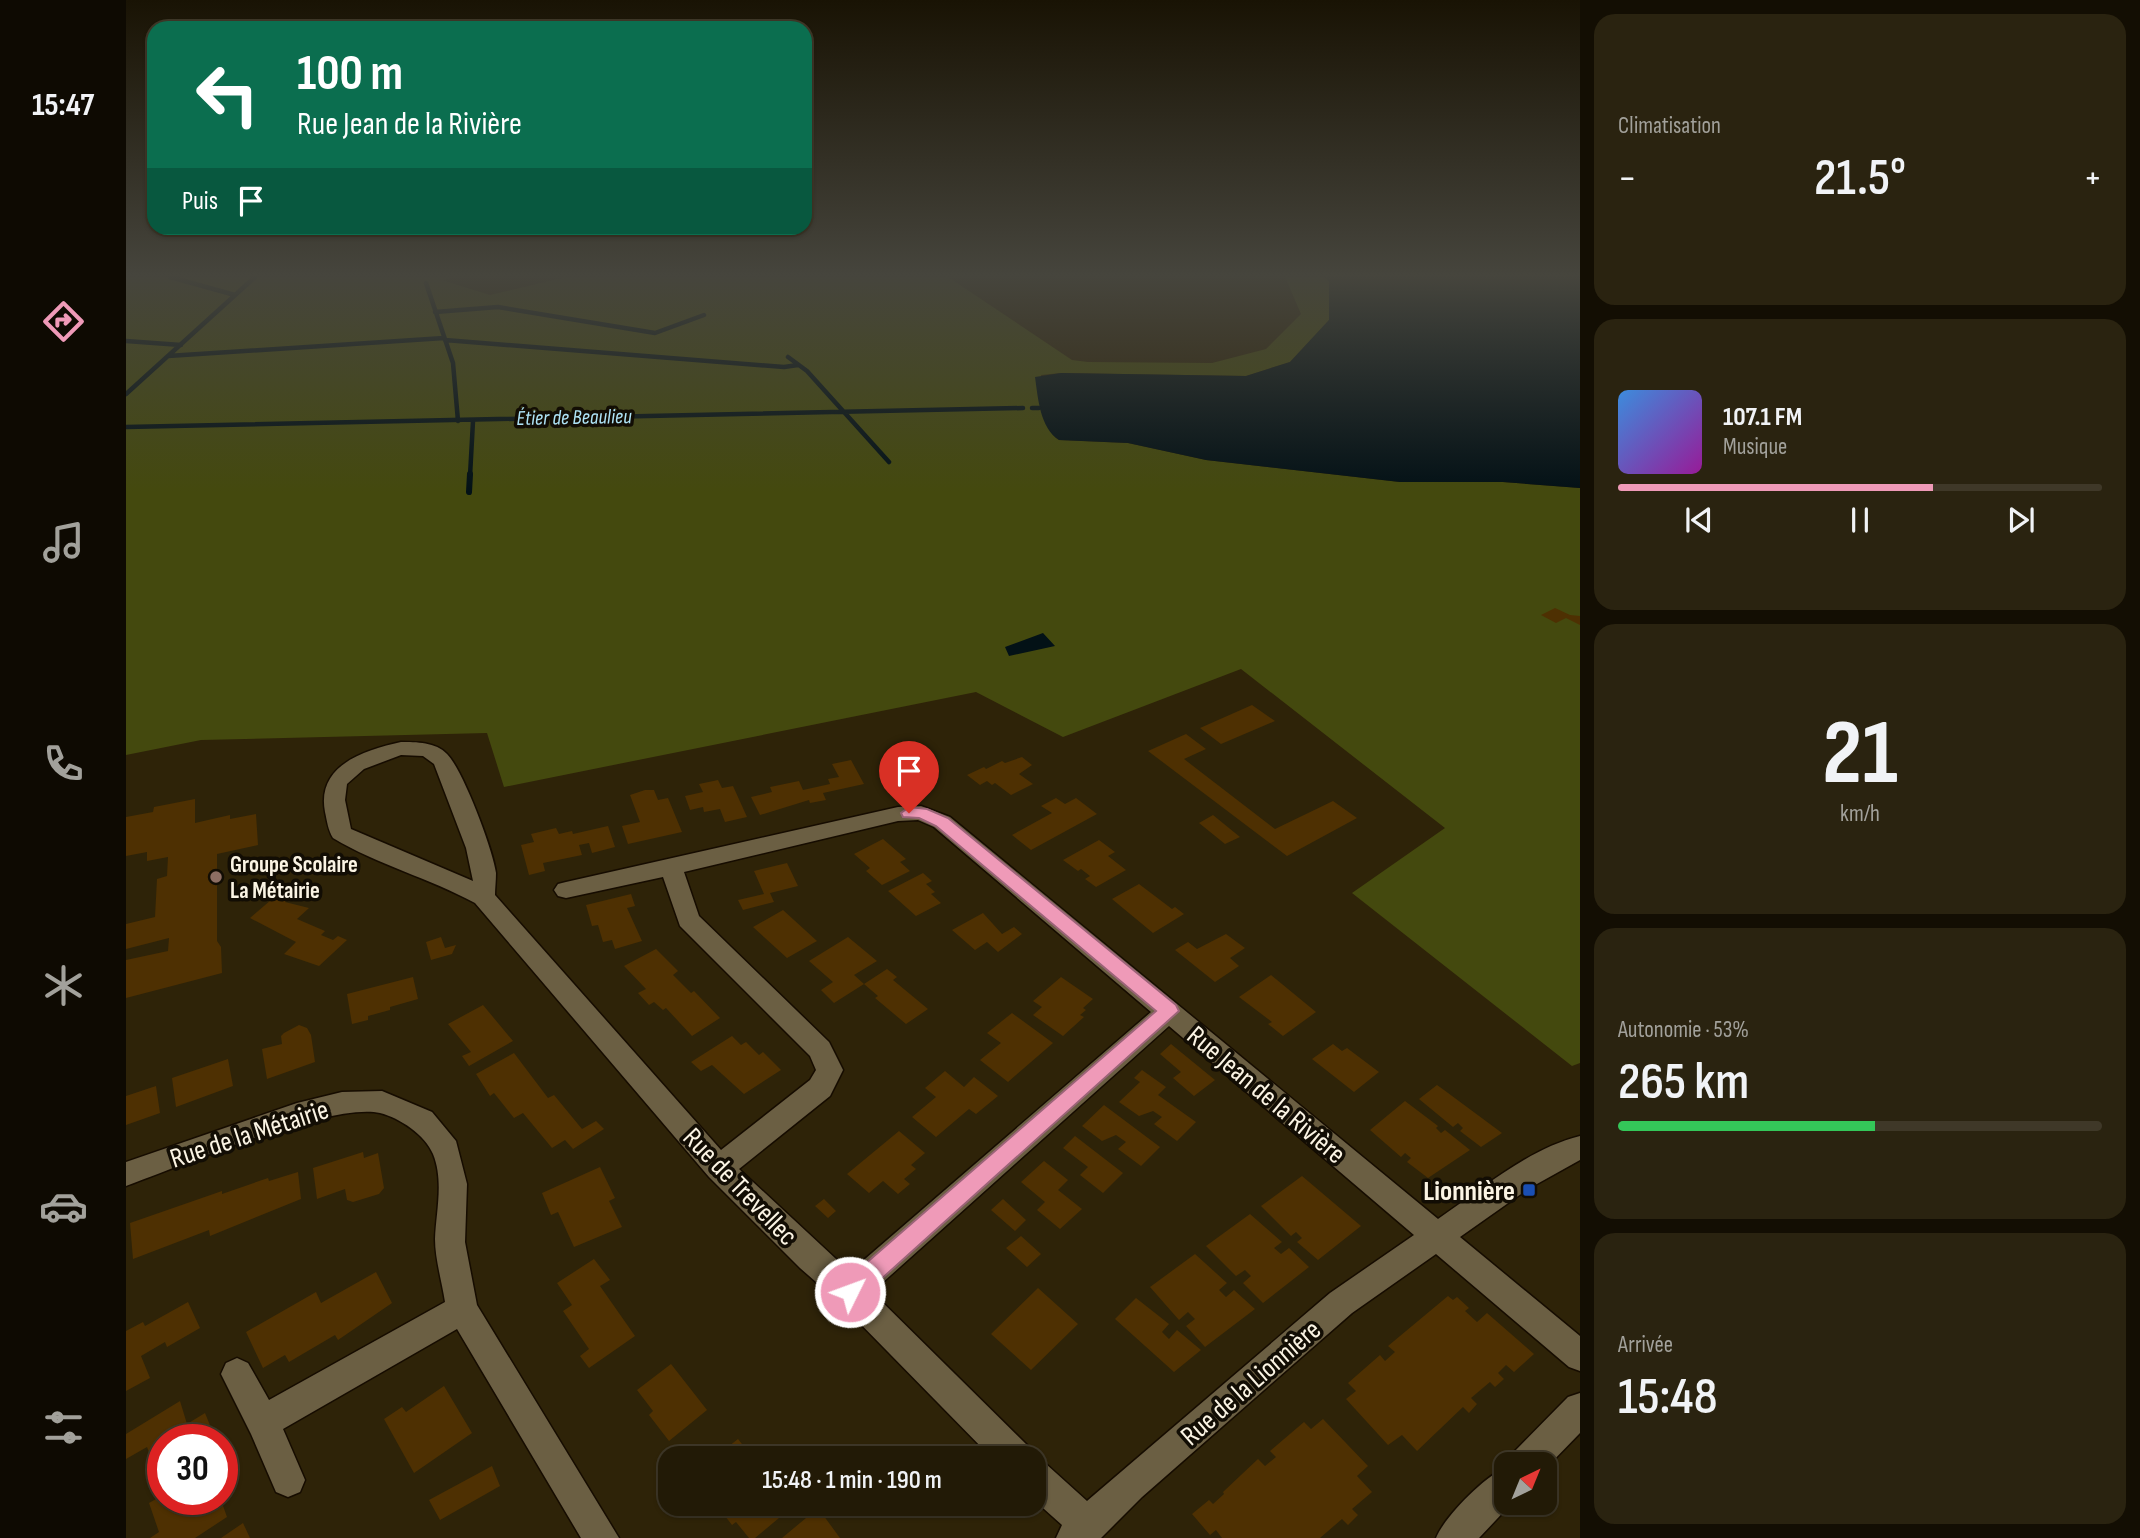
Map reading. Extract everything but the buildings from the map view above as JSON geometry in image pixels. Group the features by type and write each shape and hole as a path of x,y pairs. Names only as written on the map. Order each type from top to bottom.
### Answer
{"street":[{"name":"Rue de Trevellec","path":"483,898 484,871 450,773 439,756 428,750 407,748 381,754 348,770 337,782 334,799 341,833 366,849 453,880 483,898 719,1168 811,1258 850,1292 1004,1446"},
{"name":"Rue Jean de la Rivière","path":"566,890 898,814 921,813 942,822 1580,1356"},
{"path":"671,867 688,919 820,1049 830,1070 820,1087 719,1168"},
{"path":"850,1292 1169,1011"},
{"name":"Rue de la Métairie","path":"126,1174 297,1114 342,1103 382,1102 422,1120 446,1149 453,1184 450,1242 462,1309 601,1538"},
{"name":"Rue de la Lionnière","path":"1081,1532 1130,1485 1341,1303 1518,1180 1568,1151 1580,1148"},
{"path":"263,1422 462,1309"},
{"path":"237,1374 263,1422 288,1480"},
{"path":"1538,1452 1580,1409"},
{"path":"1046,1490 1081,1532"},
{"path":"1454,1538 1494,1497"}],"green space":[{"path":"126,349 1055,349 1072,360 1088,362 1212,363 1266,349 1302,349 1290,362 1246,376 1041,375 1046,420 1053,435 1059,440 1128,443 1206,460 1400,482 1503,482 1580,488 1580,1063 1572,1066 1352,893 1445,828 1241,669 1063,737 976,692 504,787 487,733 201,740 126,755"}],"shaded area":[{"path":"1302,349 1580,349 1580,488 1503,482 1400,482 1206,460 1128,443 1059,440 1044,420 1035,377 1061,373 1246,376 1290,362"},
{"path":"1043,633 1055,646 1009,656 1005,647"}],"waterway":[{"path":"126,394 176,349"},
{"path":"168,356 279,349"},
{"path":"448,349 453,363 458,420"},
{"path":"555,349 784,367 798,365"},
{"path":"788,357 807,371 844,412"},
{"name":"Étier de Beaulieu","path":"844,412 1023,408"},
{"name":"Étier de Beaulieu","path":"1032,408 1039,408"},
{"name":"Étier de Beaulieu","path":"458,420 844,412"},
{"path":"844,412 889,462"},
{"name":"Étier de Beaulieu","path":"126,427 458,420"},
{"path":"470,476 473,421"},
{"path":"469,492 470,474"}],"place":[{"name":"Groupe Scolaire La Métairie","path":"216,877"},
{"name":"Lionnière","path":"1529,1190"}],"route":[{"path":"850,1292 1169,1011 942,822 921,813 909,813"}]}
